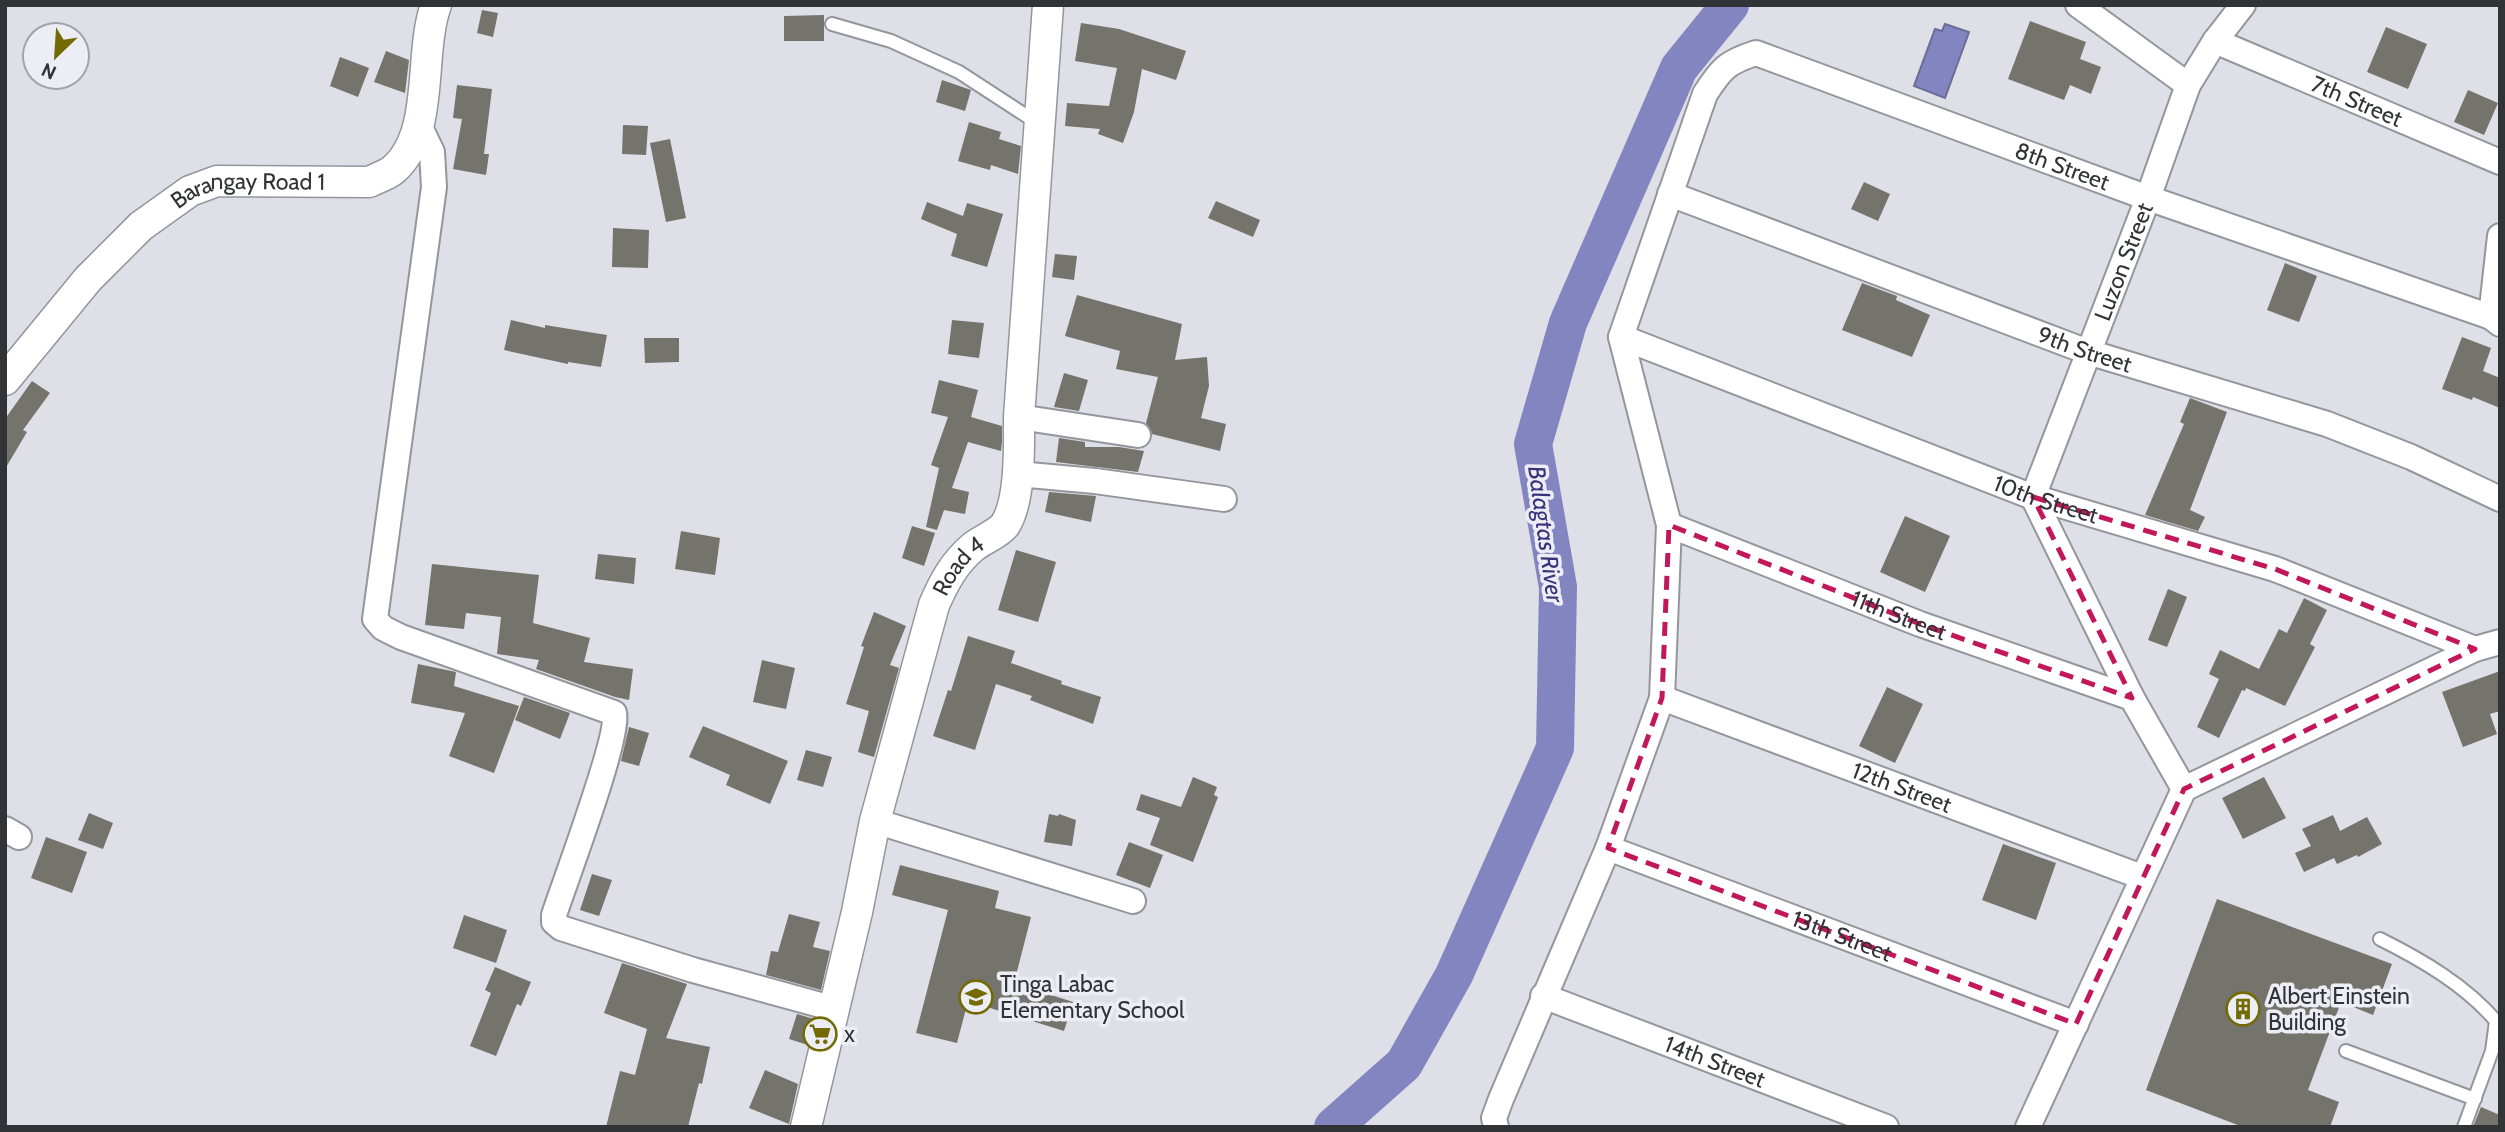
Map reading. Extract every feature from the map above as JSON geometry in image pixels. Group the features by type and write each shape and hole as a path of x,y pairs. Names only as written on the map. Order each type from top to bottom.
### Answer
{"street":[{"name":"Barangay Road 1","path":"5,380 88,279 141,226 190,191 217,181 369,182 391,172 403,159 419,125 424,95 425,62 436,5"},
{"name":"Road 4","path":"806,1127 857,912 875,821 934,605 948,572 974,546 1004,527 1009,516 1018,474 1019,417 1048,5"},
{"path":"2078,5 2188,85"},
{"name":"Luzon Street","path":"2033,497 2148,198 2188,85 2215,41 2243,5"},
{"name":"7th Street","path":"2215,41 2500,162"},
{"name":"8th Street","path":"1670,194 1704,94 1718,74 1734,59 1756,53 2148,198 2495,320"},
{"path":"419,125 432,152 434,187 375,619 383,628 401,637 614,713 615,728 596,792 554,915 554,922 561,928 693,970 835,1009"},
{"path":"1496,1127 1494,1118 1501,1099 1608,848 1662,698 1669,525 1622,337 1670,194"},
{"name":"9th Street","path":"1670,194 2088,352 2327,424 2411,457 2500,499"},
{"path":"2495,320 2500,236"},
{"name":"10th Street","path":"1622,337 2033,497 2275,569 2475,649"},
{"path":"1019,417 1138,435"},
{"path":"1018,474 1096,481 1224,499"},
{"path":"2033,497 2132,698 2184,789"},
{"name":"11th Street","path":"1669,525 1920,624 2132,698"},
{"path":"2028,1127 2184,789 2475,649 2500,642"},
{"name":"12th Street","path":"1662,698 2142,877"},
{"path":"875,821 1133,901"},
{"name":"13th Street","path":"1608,848 2076,1024"},
{"name":"14th Street","path":"1543,996 1886,1127"}],"lane":[{"path":"832,24 891,41 959,72 1040,124"},
{"path":"2380,939 2421,960 2483,1006 2496,1021 2492,1051 2464,1127"},
{"path":"2346,1051 2475,1099"}],"highlighted area":[{"path":"2033,497 2275,569 2475,649 2184,789 2076,1024 1608,848 1662,698 1669,525 1920,624 2132,698"}],"water":[{"path":"1945,24 1969,32 1945,98 1914,86 1935,29 1942,31"}],"building":[{"path":"482,10 498,13 493,37 477,33"},
{"path":"824,15 824,41 784,41 784,16"},
{"path":"2030,21 2086,42 2080,59 2101,67 2091,94 2070,85 2064,100 2008,79"},
{"path":"1081,23 1119,29 1186,51 1176,80 1142,69 1134,112 1123,143 1098,134 1100,129 1065,126 1067,103 1109,106 1117,68 1075,61"},
{"path":"2386,27 2427,44 2408,89 2367,72"},
{"path":"386,51 409,60 405,93 374,82"},
{"path":"340,57 369,68 358,97 330,86"},
{"path":"942,80 971,90 965,111 936,102"},
{"path":"457,85 492,89 484,154 489,154 486,175 453,169 462,119 453,118"},
{"path":"2468,90 2498,103 2484,135 2454,122"},
{"path":"969,122 1001,132 999,139 1021,146 1018,174 991,165 990,170 958,161"},
{"path":"623,125 648,126 646,155 622,154"},
{"path":"670,139 686,218 666,222 650,143"},
{"path":"1864,182 1890,194 1878,221 1851,209"},
{"path":"1216,201 1260,220 1253,237 1208,218"},
{"path":"927,202 963,216 967,203 1003,214 987,267 951,256 957,234 921,219"},
{"path":"613,228 649,230 648,268 612,267"},
{"path":"1055,254 1077,256 1074,280 1052,277"},
{"path":"2285,263 2317,276 2299,322 2267,310"},
{"path":"1862,283 1897,296 1896,300 1930,315 1912,357 1842,330"},
{"path":"1077,295 1182,324 1175,360 1207,357 1209,386 1201,418 1226,424 1220,451 1152,434 1146,423 1158,377 1116,369 1120,351 1065,336"},
{"path":"511,320 545,328 545,325 607,335 601,367 568,364 504,350"},
{"path":"952,320 984,323 979,358 948,354"},
{"path":"2462,337 2491,348 2483,371 2500,378 2500,408 2442,389"},
{"path":"644,338 679,338 679,362 645,363"},
{"path":"1064,373 1088,380 1079,411 1054,407"},
{"path":"939,380 978,390 971,417 1002,426 1002,442 1001,451 968,442 952,488 969,492 965,514 944,510 937,530 926,527 939,468 931,465 948,417 931,413"},
{"path":"32,381 50,393 23,430 27,432 5,469 5,419"},
{"path":"2190,398 2227,412 2190,510 2205,517 2198,531 2145,515 2184,424 2180,422"},
{"path":"1059,438 1085,442 1085,447 1119,447 1144,451 1138,472 1056,462"},
{"path":"1049,492 1096,496 1091,522 1045,512"},
{"path":"1905,516 1950,536 1925,592 1880,572"},
{"path":"912,526 935,533 924,566 902,558"},
{"path":"681,531 720,538 715,575 675,569"},
{"path":"1016,550 1056,562 1038,622 998,610"},
{"path":"598,554 636,558 634,584 595,579"},
{"path":"432,564 539,575 533,623 590,638 584,662 633,669 629,700 536,669 539,660 497,654 501,617 466,613 464,629 425,625"},
{"path":"2168,589 2187,597 2167,647 2148,640"},
{"path":"2304,598 2327,610 2310,644 2315,647 2285,706 2246,688 2245,691 2242,690 2219,738 2197,727 2219,679 2209,674 2220,650 2259,669 2279,629 2287,633"},
{"path":"874,612 906,626 890,665 899,668 874,757 858,752 869,711 846,704 864,647 861,646"},
{"path":"968,636 1015,651 1011,663 1101,697 1093,724 1030,700 1032,696 996,684 975,750 933,736 948,690 951,691"},
{"path":"762,660 795,668 786,709 753,702"},
{"path":"418,664 456,672 454,686 519,706 494,773 449,756 465,713 411,703"},
{"path":"2500,671 2500,711 2490,714 2497,734 2463,747 2442,692"},
{"path":"1887,687 1923,704 1895,763 1859,746"},
{"path":"524,697 570,713 560,739 515,720"},
{"path":"703,726 788,761 770,804 726,785 730,775 689,757"},
{"path":"629,727 649,733 639,766 621,761"},
{"path":"806,750 832,757 823,787 797,780"},
{"path":"1193,777 1217,787 1214,795 1218,797 1193,862 1150,845 1160,818 1136,810 1141,794 1181,807"},
{"path":"2264,777 2286,818 2243,839 2222,798"},
{"path":"89,813 113,823 103,849 78,840"},
{"path":"1049,814 1059,814 1076,820 1072,846 1044,842"},
{"path":"2333,815 2340,831 2367,817 2382,844 2358,857 2357,855 2337,864 2334,858 2304,872 2295,853 2311,846 2302,829"},
{"path":"46,837 87,852 72,893 31,878"},
{"path":"1129,842 1163,855 1150,888 1116,875"},
{"path":"2003,844 2056,863 2036,920 1982,900"},
{"path":"900,865 999,891 995,908 1031,917 1014,983 1073,1002 1064,1031 968,1001 957,1043 916,1033 948,910 892,895"},
{"path":"592,874 612,880 599,916 580,910"},
{"name":"Albert Einstein Building","path":"2217,899 2392,964 2373,1015 2341,1002 2308,1090 2339,1102 2330,1127 2243,1127 2146,1090"},
{"path":"789,914 820,922 813,947 830,951 821,990 766,975 771,951 778,952"},
{"path":"464,915 507,930 496,963 453,948"},
{"path":"622,963 687,984 666,1038 710,1047 688,1127 606,1127 620,1071 635,1075 647,1029 604,1013"},
{"path":"495,967 531,982 521,1006 517,1004 496,1056 470,1046 491,993 485,990"},
{"path":"797,1014 814,1019 808,1045 789,1039"},
{"path":"765,1070 798,1084 789,1124 749,1108"},
{"path":"2481,1107 2500,1115 2500,1127 2473,1127"}],"waterway":[{"name":"Balagtas River","path":"1333,1127 1404,1064 1454,975 1555,748 1558,587 1533,444 1568,323 1679,68 1730,5"}],"place":[{"name":"Tinga Labac Elementary School","path":"976,997"},
{"name":"Albert Einstein Building","path":"2243,1009"},
{"name":"x","path":"820,1034"}]}
